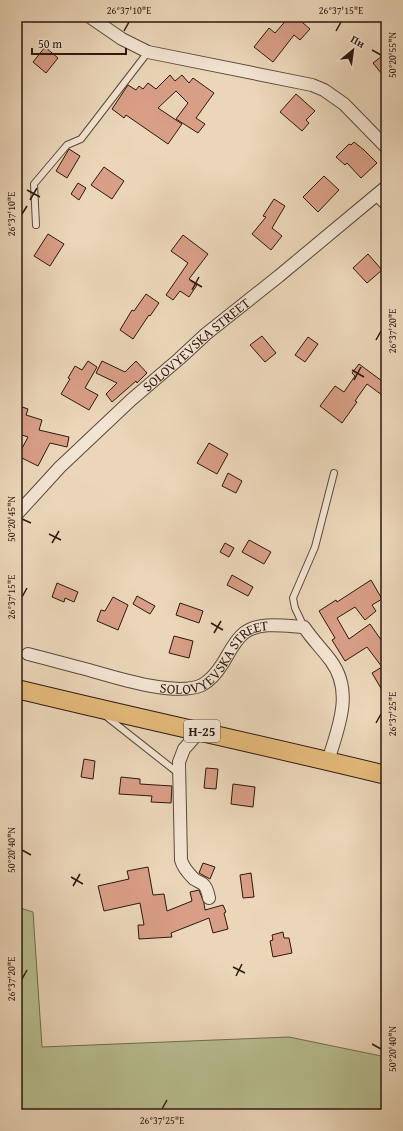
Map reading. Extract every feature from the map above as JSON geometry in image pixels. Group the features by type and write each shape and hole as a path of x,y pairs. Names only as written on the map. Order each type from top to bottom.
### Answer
{"main road":[{"name":"Н-25","path":"17,689 386,775"}],"street":[{"path":"90,17 122,39 148,52 312,85 324,90 344,104 386,147"},
{"name":"SOLOVYEVSKA STREET","path":"17,514 60,467 131,400 206,334 279,276 386,187"},
{"name":"SOLOVYEVSKA STREET","path":"28,654 134,682 170,688 191,688 203,685 212,678 239,639 244,633 251,629 260,626 272,625 304,627"},
{"path":"304,627 331,661 338,672 342,685 343,698 341,719 328,761"},
{"path":"200,731 188,744 181,755 179,762 178,773 181,860 189,873 206,887 209,898"}],"lane":[{"path":"36,225 34,184 67,145 81,139 148,52"},
{"path":"375,197 386,208"},
{"path":"304,627 295,608 293,598 315,547 334,473"},
{"path":"96,708 178,773"}],"green space":[{"path":"17,907 33,912 42,1047 289,1037 386,1057 386,1114 17,1114"}],"building":[{"path":"289,17 296,17 310,29 300,40 294,35 273,62 254,47 269,28 275,33"},
{"path":"45,47 58,58 46,73 33,62"},
{"path":"386,53 386,79 373,63"},
{"path":"170,75 175,81 182,75 189,83 193,78 214,93 196,118 205,124 198,133 176,119 188,103 176,91 158,108 182,124 168,144 126,115 124,118 112,109 128,85 136,90 139,86 143,89 148,83 156,89"},
{"path":"296,94 315,111 306,120 309,123 302,131 280,112"},
{"path":"354,142 377,163 361,178 347,163 345,165 336,157 349,144 351,145"},
{"path":"69,149 80,156 67,178 56,171"},
{"path":"104,167 124,181 112,199 91,185"},
{"path":"324,176 339,190 318,212 303,197"},
{"path":"78,183 86,188 79,200 71,194"},
{"path":"274,199 285,206 272,228 282,236 271,250 252,234 266,217 263,216"},
{"path":"48,234 64,244 50,266 34,256"},
{"path":"183,235 208,254 189,279 197,285 189,297 180,291 173,300 166,295 188,263 171,251"},
{"path":"368,254 382,270 367,283 353,268"},
{"path":"146,294 159,303 133,339 120,330 132,310 134,311"},
{"path":"262,336 276,353 265,362 250,345"},
{"path":"308,337 318,344 305,362 295,355"},
{"path":"88,361 97,367 85,388 98,395 89,410 61,394 70,379 68,378 75,366 82,370"},
{"path":"102,361 125,372 136,361 147,373 137,383 136,381 112,402 106,394 117,383 96,373"},
{"path":"359,364 386,384 386,398 367,384 355,401 357,402 342,423 320,406 335,386 344,392 355,376 352,373"},
{"path":"17,405 28,409 26,415 42,420 39,430 69,437 67,447 50,443 38,466 18,456 28,437 19,434 18,436 17,435"},
{"path":"209,443 228,454 217,474 197,463"},
{"path":"228,473 242,481 236,493 222,486"},
{"path":"249,540 271,552 264,564 242,552"},
{"path":"225,543 234,548 229,557 220,552"},
{"path":"232,575 253,587 248,596 227,585"},
{"path":"371,580 382,599 372,605 376,611 365,620 355,607 337,618 349,639 370,624 386,647 386,697 372,673 382,667 367,647 345,661 332,640 335,638 319,611 336,600 337,602"},
{"path":"57,583 78,592 74,602 65,598 64,602 52,597"},
{"path":"137,596 155,606 150,614 133,604"},
{"path":"113,597 128,605 118,630 97,621 101,610 105,611"},
{"path":"180,603 203,611 199,623 176,615"},
{"path":"174,636 193,641 189,658 169,653"},
{"path":"84,759 95,761 93,779 81,777"},
{"path":"206,768 218,769 216,789 204,788"},
{"path":"121,777 140,779 140,784 172,786 171,803 151,802 152,796 119,794"},
{"path":"233,784 255,787 253,807 231,804"},
{"path":"203,863 215,867 210,879 199,873"},
{"path":"148,867 153,895 164,894 167,911 192,901 190,892 199,890 205,910 223,905 226,912 224,913 228,929 213,933 209,918 171,933 172,937 139,939 138,925 144,925 140,903 104,911 98,886 129,879 127,871"},
{"path":"251,873 254,897 243,898 240,875"},
{"path":"283,932 284,938 289,938 292,953 273,957 270,941 273,940 272,935"}]}
